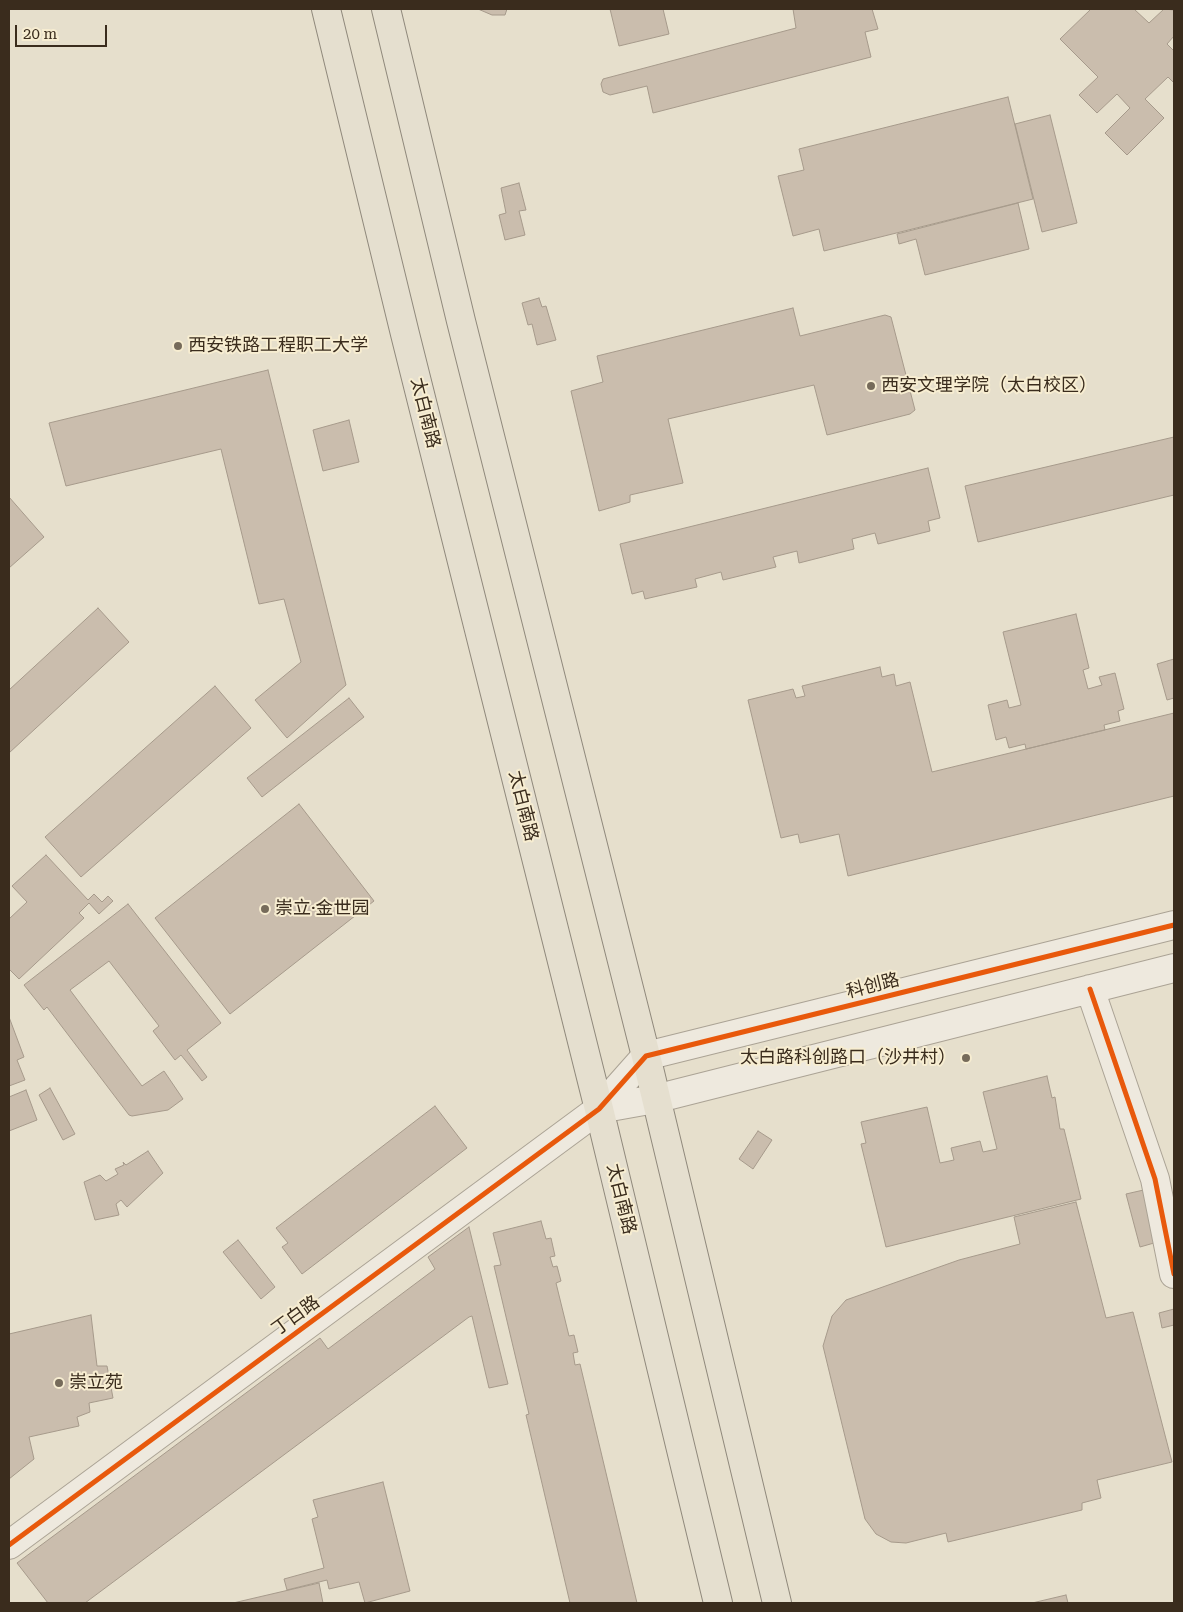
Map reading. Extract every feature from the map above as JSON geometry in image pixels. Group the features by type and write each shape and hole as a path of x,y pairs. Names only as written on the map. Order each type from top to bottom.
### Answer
{"main road":[{"name":"太白南路","path":"326,9 405,334 599,1110 718,1603"},
{"path":"386,9 463,330 646,1056 777,1603"}],"street":[{"name":"科创路","path":"646,1056 1174,925"},
{"path":"599,1110 655,1099 1174,968"},
{"path":"1090,990 1155,1179 1174,1274"},
{"path":"599,1110 646,1056"},
{"name":"丁白路","path":"9,1545 599,1110"}],"building":[{"path":"478,9 507,9 505,15 492,15"},
{"path":"610,9 663,9 669,34 619,46"},
{"path":"793,9 872,9 878,29 865,32 871,57 653,113 647,86 610,95 603,92 601,84 603,79 796,28"},
{"path":"1091,9 1134,9 1149,23 1164,9 1174,10 1174,36 1167,44 1174,51 1174,83 1168,77 1145,99 1164,118 1127,155 1105,133 1130,108 1117,94 1097,113 1079,95 1098,77 1060,39"},
{"path":"1008,97 1033,199 824,251 819,229 793,236 778,176 804,170 799,149"},
{"path":"1050,115 1077,223 1042,232 1015,124"},
{"path":"519,183 526,210 519,211 525,235 505,240 499,215 506,213 501,188"},
{"path":"1018,203 1029,249 925,275 916,239 899,244 897,234"},
{"path":"539,298 542,307 546,306 556,340 537,345 532,324 528,325 522,303"},
{"path":"793,308 800,336 885,315 891,317 915,410 910,414 827,435 814,385 668,419 683,483 630,495 630,502 599,511 571,391 603,382 597,356"},
{"path":"268,370 346,685 287,738 255,700 301,662 284,599 259,604 221,449 66,486 49,423"},
{"path":"349,420 359,462 323,471 313,430"},
{"path":"1174,437 1174,495 978,542 965,486"},
{"path":"928,468 940,518 928,521 930,531 878,544 875,533 852,539 854,549 799,563 797,551 773,557 776,567 723,580 721,572 695,579 697,587 645,599 643,591 632,594 620,544"},
{"path":"9,497 44,537 9,568"},
{"path":"98,608 129,642 9,753 9,690"},
{"path":"1076,614 1089,668 1083,670 1088,689 1102,685 1099,677 1115,673 1124,709 1118,711 1120,721 1104,725 1105,730 1026,749 1025,744 1009,748 1006,737 996,740 988,705 1007,700 1009,708 1021,705 1003,632"},
{"path":"1174,659 1174,698 1167,700 1157,664"},
{"path":"880,667 882,677 894,674 896,686 910,682 932,772 1174,713 1174,796 848,876 839,834 800,843 798,834 781,838 748,700 793,689 796,698 805,696 802,686"},
{"path":"215,686 251,728 81,877 45,837"},
{"path":"349,698 364,717 262,797 247,778"},
{"name":"崇立·金世园","path":"299,804 374,901 230,1014 155,918"},
{"path":"46,855 88,900 94,894 102,902 108,896 113,901 99,914 89,903 79,913 84,918 19,979 9,969 9,919 27,902 12,886"},
{"path":"128,904 221,1023 187,1050 207,1077 202,1081 181,1055 175,1060 153,1031 159,1026 109,961 70,990 142,1086 164,1071 183,1099 168,1110 132,1116 129,1115 47,1007 44,1010 24,985"},
{"path":"9,1017 24,1057 17,1060 25,1080 9,1086"},
{"path":"1047,1076 1052,1098 1055,1097 1060,1129 1064,1129 1081,1199 886,1247 861,1144 866,1143 861,1122 927,1107 940,1163 954,1160 951,1148 980,1141 983,1152 997,1149 983,1092"},
{"path":"50,1088 75,1134 63,1140 39,1095"},
{"path":"26,1090 37,1120 9,1131 9,1097"},
{"path":"435,1106 467,1148 302,1274 282,1247 288,1243 276,1228"},
{"path":"758,1131 772,1140 753,1169 739,1159"},
{"path":"148,1151 163,1173 127,1207 121,1200 116,1204 119,1215 95,1220 84,1182 100,1175 106,1181 118,1174 115,1169 124,1165 123,1162 126,1165"},
{"path":"1148,1189 1161,1241 1140,1247 1126,1194"},
{"path":"1076,1202 1106,1318 1133,1312 1172,1462 1097,1480 1101,1498 1082,1503 1082,1510 948,1542 946,1533 906,1543 891,1542 876,1534 865,1519 823,1346 832,1316 846,1300 959,1260 1020,1244 1014,1217"},
{"path":"541,1221 546,1239 551,1238 555,1256 550,1257 553,1267 557,1266 561,1281 556,1283 569,1336 574,1335 578,1352 573,1353 575,1365 580,1364 637,1603 570,1603 526,1415 529,1414 494,1266 501,1265 493,1233"},
{"path":"469,1227 508,1384 489,1388 472,1316 469,1317 85,1603 48,1603 17,1563 320,1338 328,1349 435,1269 428,1257"},
{"path":"238,1240 275,1287 261,1299 223,1252"},
{"path":"1174,1309 1174,1325 1162,1328 1159,1313"},
{"name":"崇立苑","path":"91,1315 97,1366 107,1366 113,1398 89,1403 90,1412 77,1417 79,1426 29,1437 34,1459 9,1479 9,1334"},
{"path":"383,1482 410,1591 365,1603 359,1582 329,1589 327,1580 287,1590 284,1579 324,1568 312,1519 318,1517 313,1500"},
{"path":"319,1583 323,1603 233,1603"},
{"path":"1066,1595 1068,1603 1032,1603"}],"cycle path":[{"path":"9,1545 599,1109 646,1056 1174,925"},
{"path":"1090,989 1155,1179 1174,1274"}],"place":[{"name":"西安铁路工程职工大学","path":"178,346"},
{"name":"西安文理学院（太白校区）","path":"871,386"},
{"name":"崇立·金世园","path":"265,909"},
{"name":"太白路科创路口（沙井村）","path":"966,1058"},
{"name":"崇立苑","path":"59,1383"}]}
